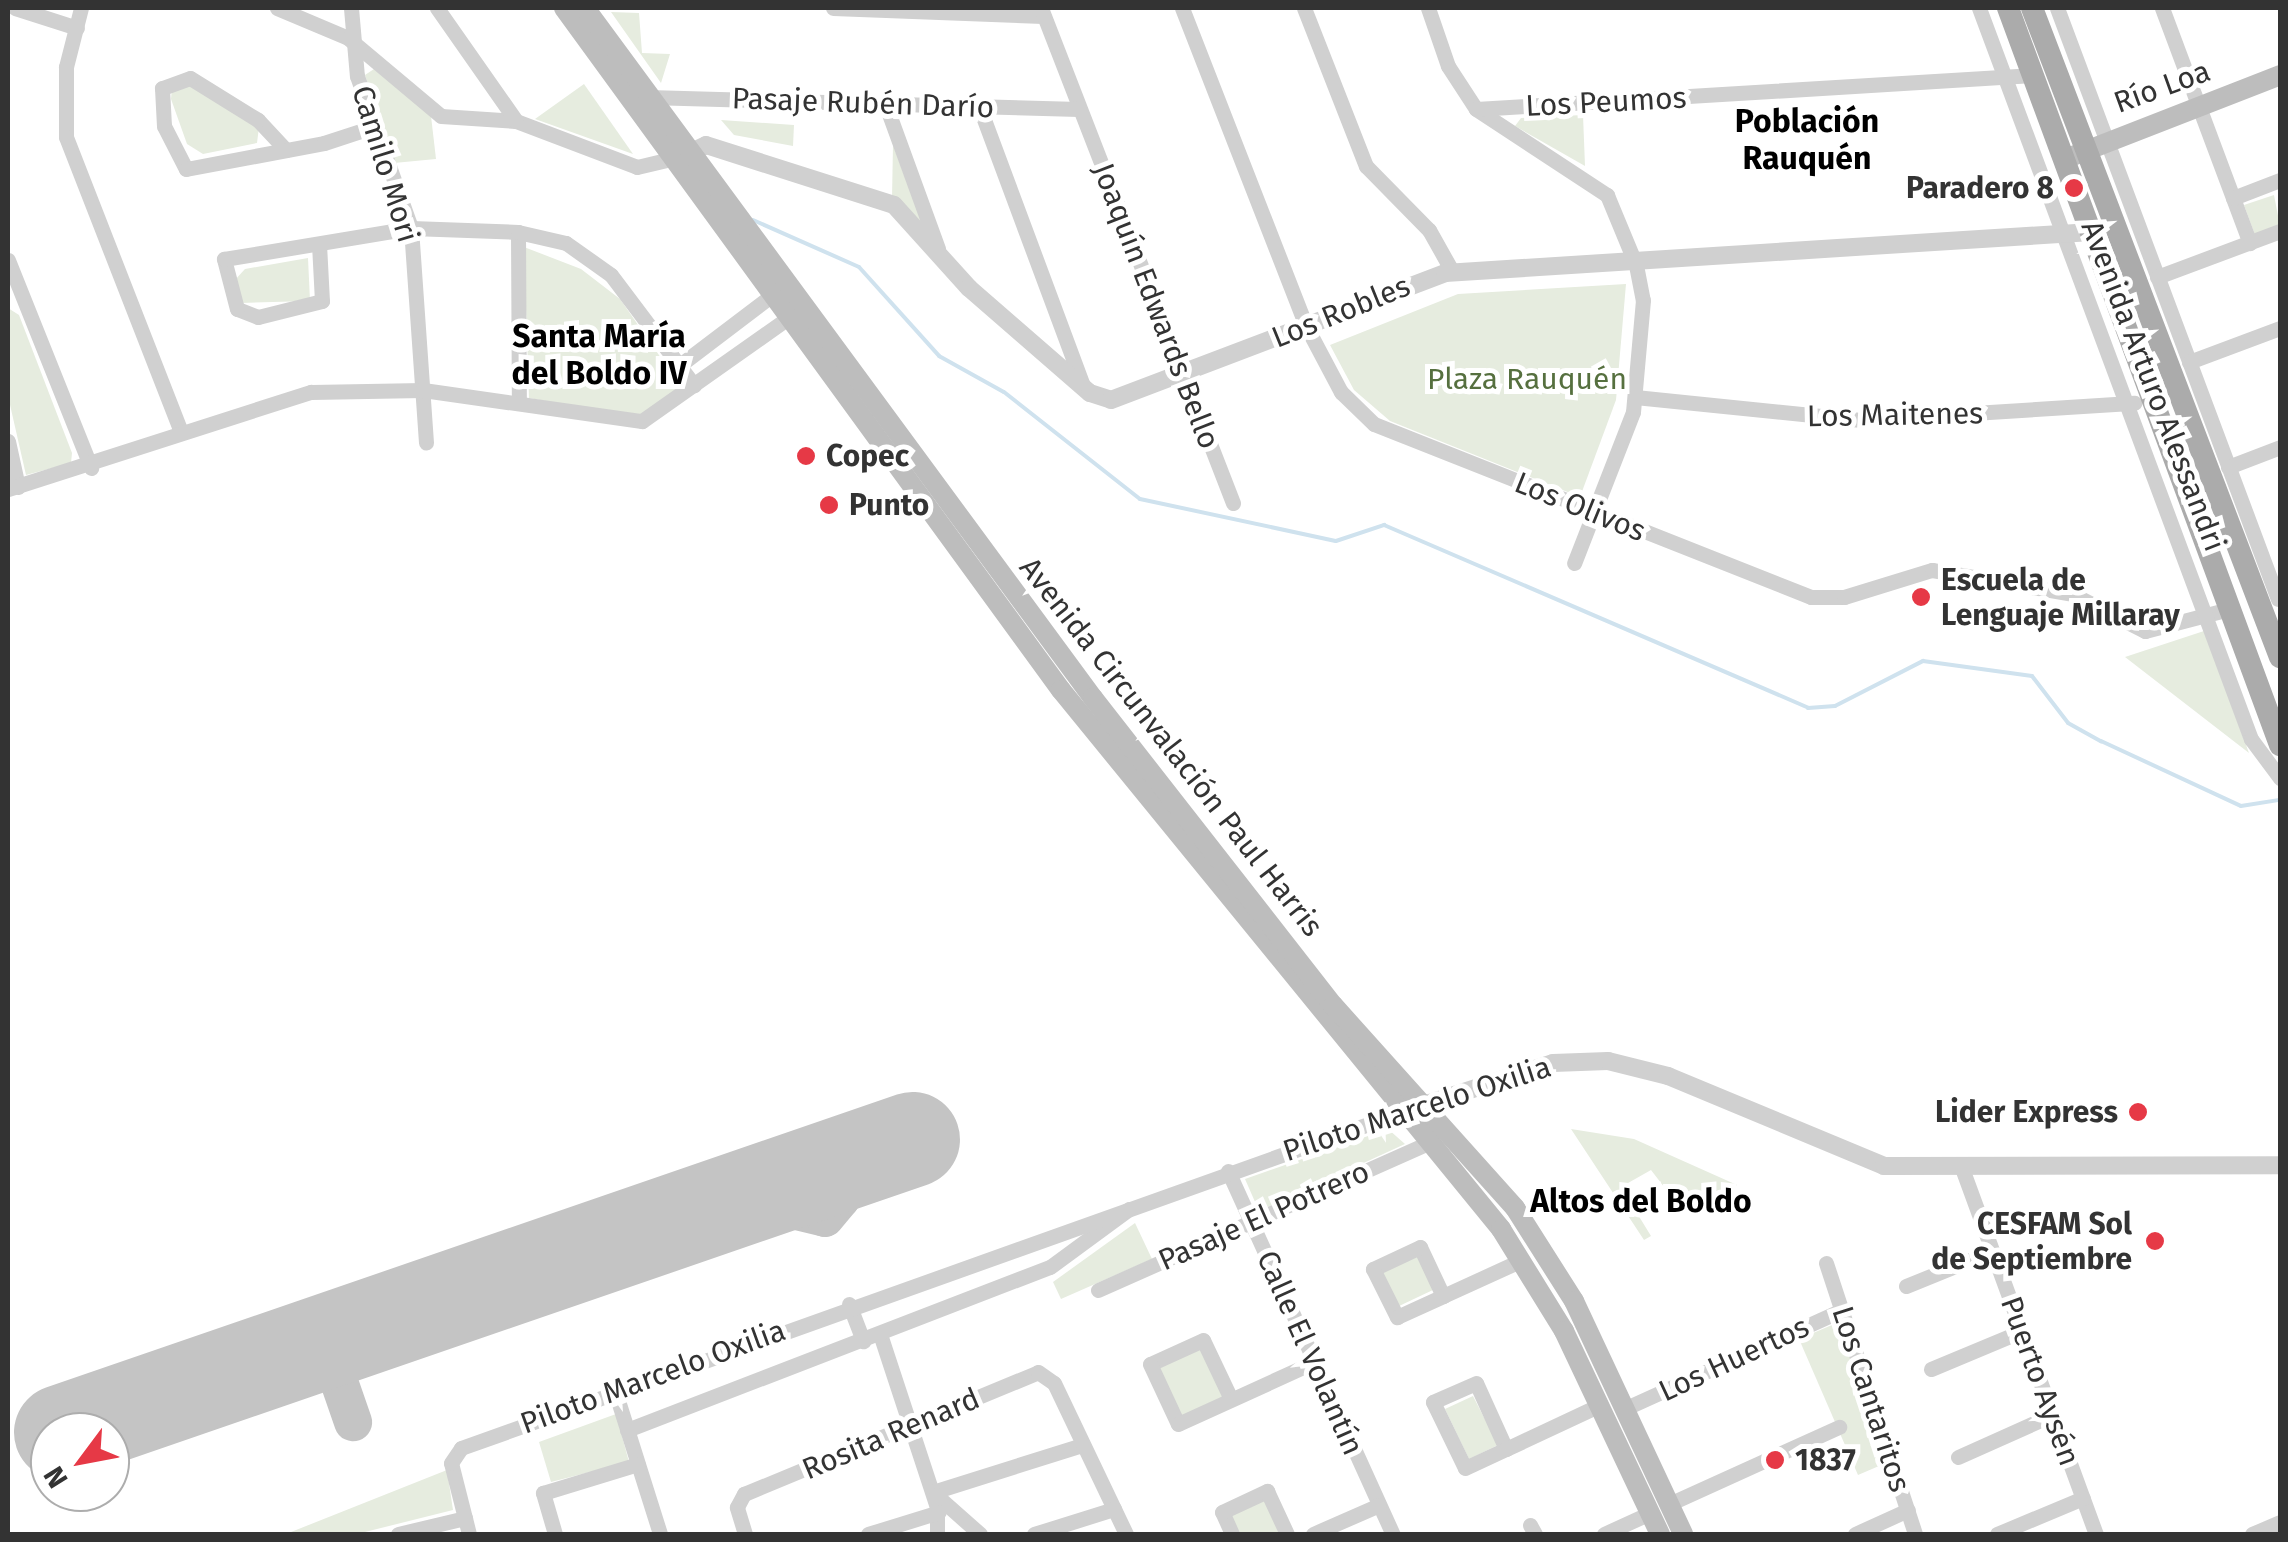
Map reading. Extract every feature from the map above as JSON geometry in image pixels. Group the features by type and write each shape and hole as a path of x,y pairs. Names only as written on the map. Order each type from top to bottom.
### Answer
{"main road":[{"name":"Avenida Circunvalación Paul Harris","path":"564,8 680,158 776,292 1332,1005 1428,1103 1544,1249 1626,1408 1660,1509 1660,1534"},
{"name":"Avenida Circunvalación Paul Harris","path":"585,8 648,97 680,158"},
{"name":"Avenida Arturo Alessandri","path":"2008,8 2034,76 2085,149 2092,232 2155,397 2218,612 2280,745"},
{"name":"Avenida Arturo Alessandri","path":"2032,8 2085,149 2271,600 2265,634"},
{"name":"Río Loa","path":"2085,149 2280,75"},
{"name":"Avenida Circunvalación Paul Harris","path":"793,314 1061,690 1522,1260 1660,1509 1683,1534"},
{"path":"2218,612 2265,634 2280,657"}],"street":[{"path":"15,8 77,28"},
{"path":"81,8 63,96 66,137 180,432"},
{"path":"277,8 348,38 441,116 516,122 637,166 680,158 706,146 870,192 938,249 969,288 1084,388"},
{"name":"Camilo Mori","path":"351,8 348,38 410,228 426,442"},
{"path":"437,8 516,122"},
{"path":"832,8 1042,12"},
{"name":"Los Olivos","path":"1182,8 1306,326 1341,392 1374,424 1595,513 1829,600 1932,570 2072,594 2146,631 2218,612"},
{"path":"1304,8 1366,166 1429,230 1452,271"},
{"path":"1428,8 1448,66 1476,109 1607,195 1636,264 1643,300 1635,397 1574,563"},
{"name":"Avenida Arturo Alessandri","path":"1979,8 2128,405 2218,612 2251,739 2280,778"},
{"name":"Avenida Arturo Alessandri","path":"2057,8 2085,149 2157,277 2228,467 2271,600"},
{"path":"2162,8 2250,242"},
{"name":"Joaquín Edwards Bello","path":"1042,12 1233,503"},
{"path":"286,150 248,112 178,75 162,88 162,109 186,170 286,150 376,126"},
{"name":"Los Peumos","path":"1476,109 2007,82 2034,76"},
{"name":"Pasaje Rubén Darío","path":"648,97 1079,108"},
{"path":"885,103 938,249"},
{"path":"980,106 1084,388"},
{"path":"2233,198 2279,186"},
{"path":"320,244 325,298 258,317 237,309 224,259 410,228 518,232 566,243 611,276 694,385"},
{"path":"2157,277 2280,231"},
{"path":"518,232 519,401"},
{"name":"Los Robles","path":"1084,388 1119,400 1452,271 2066,238 2092,232"},
{"path":"8,260 13,293 91,468"},
{"path":"680,364 776,292"},
{"path":"8,441 13,488 91,468 180,432 312,392 423,390 519,401 633,422 694,385 793,314"},
{"path":"2191,367 2280,328"},
{"path":"2191,367 2280,339"},
{"name":"Los Maitenes","path":"1635,397 1860,420 2128,405 2155,397"},
{"path":"2228,467 2280,448"},
{"name":"Piloto Marcelo Oxilia","path":"465,1518 452,1456 849,1304 1139,1201 1553,1064 1608,1061 1668,1076 1852,1158 1963,1171 2280,1165"},
{"name":"Pasaje El Potrero","path":"1098,1290 1430,1142"},
{"name":"Calle El Volantín","path":"1228,1171 1392,1534"},
{"name":"Puerto Aysén","path":"1963,1171 2096,1534"},
{"name":"Piloto Marcelo Oxilia","path":"627,1430 1050,1267 1139,1201"},
{"path":"1443,1296 1420,1247 1373,1269 1398,1317 1522,1260"},
{"path":"1906,1286 1992,1251"},
{"name":"Los Cantaritos","path":"1826,1264 1915,1534"},
{"path":"849,1304 864,1341"},
{"name":"Los Huertos","path":"1626,1408 1842,1310"},
{"path":"1932,1370 2022,1331"},
{"path":"880,1334 933,1492 938,1512 937,1534"},
{"path":"1231,1399 1203,1340 1150,1364 1178,1424 1314,1362"},
{"name":"Rosita Renard","path":"745,1534 738,1500 1045,1374 1082,1444"},
{"path":"1506,1449 1476,1383 1433,1402 1465,1468 1506,1449 1600,1405"},
{"path":"615,1391 660,1534"},
{"path":"1958,1456 2052,1416"},
{"path":"1604,1534 1839,1427"},
{"path":"933,1492 1082,1444 1126,1534"},
{"path":"555,1534 543,1493 638,1464"},
{"path":"1232,1534 1222,1512 1267,1491 1287,1534"},
{"path":"933,1492 980,1534"},
{"path":"1996,1534 2083,1498"},
{"path":"1312,1534 1379,1505"},
{"path":"1034,1534 1114,1508"},
{"path":"1854,1534 1908,1510"},
{"path":"868,1534 938,1512"},
{"path":"398,1534 465,1518 470,1534"},
{"path":"2252,1534 2280,1522"}],"green space":[{"path":"611,12 639,13 642,53 670,54 661,83"},
{"path":"374,69 431,116 436,159 394,163 365,75"},
{"path":"186,83 259,127 257,143 203,154 187,144 171,99 172,87"},
{"path":"584,84 633,154 535,119"},
{"path":"1583,115 1585,166 1515,126 1521,118"},
{"path":"721,120 794,125 793,146 734,135"},
{"path":"893,145 926,234 892,198"},
{"path":"2274,195 2280,226 2255,235 2244,205"},
{"path":"524,247 581,269 620,299 684,391 644,419 529,398"},
{"path":"308,258 310,301 241,303 234,281 245,269"},
{"name":"Plaza Rauquén","path":"1626,284 1616,400 1580,497 1390,421 1354,390 1330,345 1458,294"},
{"path":"8,308 19,315 72,453 71,463 26,475 8,396"},
{"path":"2204,631 2249,753 2125,657"},
{"path":"1388,1129 1405,1144 1259,1211 1245,1179"},
{"path":"1571,1129 1634,1139 1737,1185 1681,1209 1651,1170 1621,1187 1651,1236 1644,1240"},
{"path":"1135,1223 1152,1259 1061,1299 1053,1282"},
{"path":"1418,1252 1435,1289 1397,1307 1380,1270"},
{"path":"1839,1322 1886,1463 1858,1475 1799,1339"},
{"path":"1200,1347 1224,1399 1181,1418 1157,1367"},
{"path":"1473,1396 1498,1445 1469,1459 1445,1409"},
{"path":"616,1414 629,1462 551,1482 539,1442"},
{"path":"447,1470 453,1510 357,1534 286,1534"},
{"path":"1266,1497 1283,1534 1238,1534 1228,1515"}],"waterway":[{"path":"753,220 859,267 939,356 1004,392 1140,499 1336,541 1384,525 1808,708 1835,706 1923,661 2032,676 2068,723 2101,741 2241,806 2280,800"}],"taxiway":[{"path":"742,1198 825,1218 841,1199 828,1168"},
{"path":"325,1341 353,1422"}],"runway":[{"path":"119,1412 912,1139"}],"place":[{"name":"Paradero 8","path":"2074,188"},
{"name":"Copec","path":"806,456"},
{"name":"Punto","path":"829,505"},
{"name":"Escuela de Lenguaje Millaray","path":"1921,597"},
{"name":"Lider Express","path":"2138,1112"},
{"name":"CESFAM Sol de Septiembre","path":"2155,1241"},
{"name":"1837","path":"1775,1460"}],"district":[{"name":"Población Rauquén","path":"1807,140"},
{"name":"Santa María del Boldo IV","path":"599,356"},
{"name":"Altos del Boldo","path":"1641,1201"}]}
